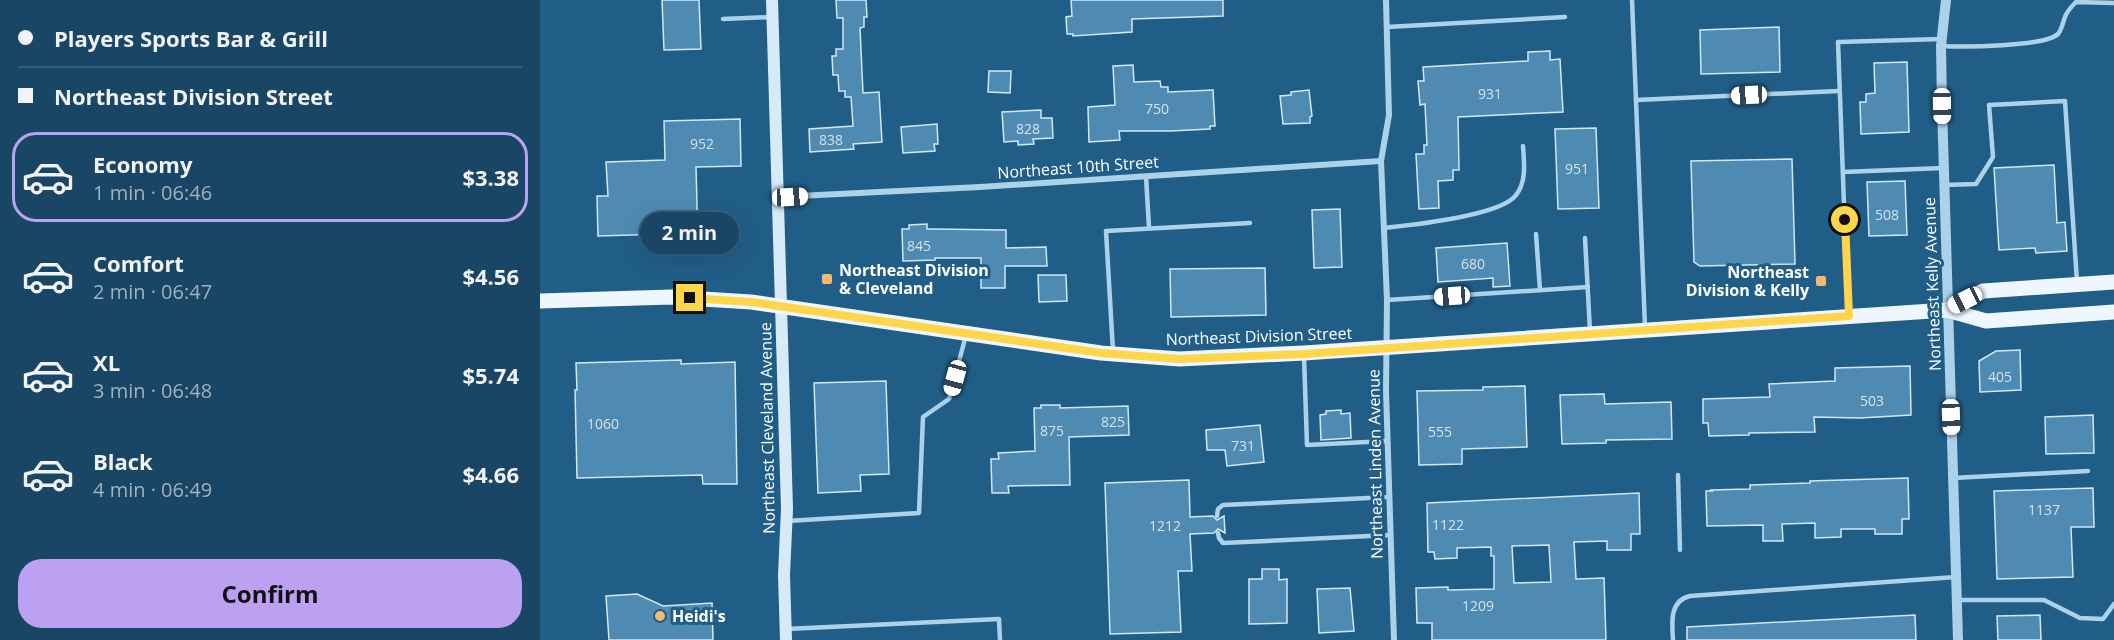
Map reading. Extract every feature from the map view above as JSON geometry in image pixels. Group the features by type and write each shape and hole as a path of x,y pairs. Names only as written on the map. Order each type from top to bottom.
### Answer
{"main road":[{"name":"Northeast Cleveland Avenue","path":"772,0 787,521 785,634"},
{"name":"Northeast Division Street","path":"1947,310 1983,291 2114,282"},
{"name":"Northeast Division Street","path":"540,301 670,297 751,302 1113,354 1188,359 1304,354 1947,310 1986,321 2114,312"}],"street":[{"name":"Northeast Linden Avenue","path":"1386,0 1389,115 1381,161 1387,300 1387,441 1394,640"},
{"name":"Northeast Kelly Avenue","path":"1946,0 1942,43 1943,168 1958,640"},
{"name":"Northeast 10th Street","path":"777,197 1381,161"}],"lane":[{"path":"1632,0 1645,330"},
{"path":"1849,316 1838,42 1942,43 1976,48 2044,40 2057,35 2063,25 2065,14 2076,2 2114,3"},
{"path":"723,19 772,17"},
{"path":"1387,27 1565,17"},
{"path":"1636,100 1839,91"},
{"path":"1944,185 1976,184 1993,157 1989,105 2065,100 2077,285"},
{"path":"1384,228 1420,224 1504,205 1517,194 1524,177 1523,146"},
{"path":"1843,172 1943,168"},
{"path":"1146,176 1149,228"},
{"path":"1113,354 1106,231 1250,223"},
{"path":"1536,234 1540,290"},
{"path":"1585,238 1590,333"},
{"path":"1387,300 1588,287"},
{"path":"787,521 919,513 923,417 949,399 966,334"},
{"path":"1304,354 1307,445 1387,441"},
{"path":"1953,478 2088,471"},
{"path":"1678,475 1680,550"},
{"path":"1217,516 1218,509 1223,505 1389,497"},
{"path":"1218,533 1223,543 1390,535"},
{"path":"1673,640 1672,616 1675,608 1685,597 1956,577"},
{"path":"1956,600 2044,600 2080,618 2103,619 2114,604"},
{"path":"785,634 999,619 1000,640"}],"building":[{"path":"662,0 699,0 701,49 664,50"},
{"path":"836,0 866,0 867,17 864,17 864,27 860,28 863,93 879,92 882,142 853,144 854,149 810,152 809,129 853,126 851,97 845,97 845,91 839,91 838,75 833,75 832,56 836,56 836,49 843,49 843,18 837,18"},
{"path":"1071,0 1223,0 1223,16 1132,19 1132,32 1073,36 1073,34 1067,34 1066,17 1072,16"},
{"path":"1779,27 1780,72 1701,74 1700,30"},
{"path":"1550,51 1550,60 1560,59 1563,112 1458,117 1459,170 1453,170 1453,180 1438,181 1439,208 1419,209 1416,154 1424,154 1424,145 1427,145 1425,104 1420,105 1418,81 1424,81 1423,67 1528,61 1528,52"},
{"path":"1907,62 1909,132 1861,134 1860,102 1866,102 1866,94 1875,93 1874,63"},
{"path":"1133,65 1134,82 1160,81 1161,87 1168,87 1168,92 1213,90 1215,126 1210,126 1210,129 1119,131 1120,140 1089,142 1088,107 1115,105 1113,66"},
{"path":"989,71 1011,71 1010,93 988,92"},
{"path":"1309,90 1312,116 1310,123 1283,124 1280,96"},
{"path":"1041,110 1041,118 1052,118 1053,138 1033,139 1034,144 1018,145 1018,141 1004,142 1002,112"},
{"path":"740,119 741,166 696,167 698,243 666,244 666,234 598,236 597,196 608,196 606,162 665,160 664,121"},
{"path":"937,124 938,144 934,144 935,151 903,153 901,127"},
{"path":"1596,128 1599,208 1558,209 1555,129"},
{"path":"1792,159 1795,264 1700,266 1694,262 1691,161"},
{"path":"2054,165 2057,223 2065,222 2067,251 2036,253 2035,248 1999,250 1994,168"},
{"path":"1905,181 1907,235 1869,236 1867,182"},
{"path":"1340,209 1342,267 1314,268 1312,210"},
{"path":"927,224 927,229 1006,230 1006,248 1046,247 1047,266 1005,266 1005,288 981,288 981,258 903,261 902,229 909,229 909,225"},
{"path":"1507,243 1510,286 1493,287 1493,278 1438,282 1436,248"},
{"path":"1265,268 1266,315 1171,317 1170,269"},
{"path":"1038,275 1066,275 1067,301 1039,302"},
{"path":"2020,350 2021,390 1980,392 1979,361 1996,351"},
{"path":"681,360 681,364 735,362 737,484 703,484 702,475 577,478 576,363"},
{"path":"1910,366 1911,415 1860,418 1814,417 1815,432 1749,433 1749,435 1709,436 1708,423 1703,423 1703,399 1770,397 1769,384 1835,381 1835,368"},
{"path":"886,381 889,474 860,475 861,491 818,493 814,383"},
{"path":"1525,386 1527,447 1462,449 1462,464 1419,465 1417,391 1483,390 1483,387"},
{"path":"1604,394 1605,404 1671,402 1672,439 1606,440 1606,443 1562,444 1560,395"},
{"path":"1041,405 1060,405 1060,408 1128,406 1129,435 1069,437 1070,485 1008,486 1009,493 992,493 991,459 999,459 998,453 1035,451 1034,408 1041,408"},
{"path":"1341,410 1341,414 1350,413 1351,438 1321,440 1320,415 1326,414 1326,411"},
{"path":"2093,415 2094,453 2046,454 2045,417"},
{"path":"1260,425 1264,462 1227,466 1225,450 1207,450 1206,430"},
{"path":"1908,478 1909,519 1902,519 1902,534 1875,534 1875,529 1841,529 1841,537 1815,538 1815,523 1782,524 1783,541 1763,541 1763,525 1707,526 1706,491 1750,489 1750,485 1810,483 1810,481"},
{"path":"1189,480 1190,517 1213,516 1217,520 1224,516 1225,533 1218,529 1214,533 1190,534 1192,571 1178,571 1181,632 1110,634 1105,483"},
{"path":"2093,488 2094,527 2071,527 2073,577 1997,579 1994,491"},
{"path":"1639,493 1640,534 1631,534 1631,550 1607,550 1607,541 1574,542 1576,579 1604,578 1606,640 1432,640 1432,623 1417,623 1416,588 1494,589 1494,556 1491,556 1491,547 1457,548 1457,558 1435,559 1434,552 1428,552 1427,503","holes":["1549,545 1551,582 1514,583 1512,546"]},
{"path":"1262,569 1279,569 1279,580 1287,579 1287,623 1249,624 1249,579 1262,579"},
{"path":"1350,588 1354,631 1319,633 1317,589"},
{"name":"Heidi's","path":"637,594 663,606 712,603 713,640 609,640 606,596"},
{"path":"1915,615 1916,640 1687,640 1687,627"},
{"path":"2040,615 2041,640 1998,640 1997,616"}],"place":[{"name":"Northeast Division & Cleveland","path":"827,279"},
{"name":"Northeast Division & Kelly","path":"1821,281"},
{"name":"Heidi's","path":"660,616"}],"route":[{"path":"690,298 751,302 1140,357 1179,359 1304,354 1849,316 1845,220"}]}
